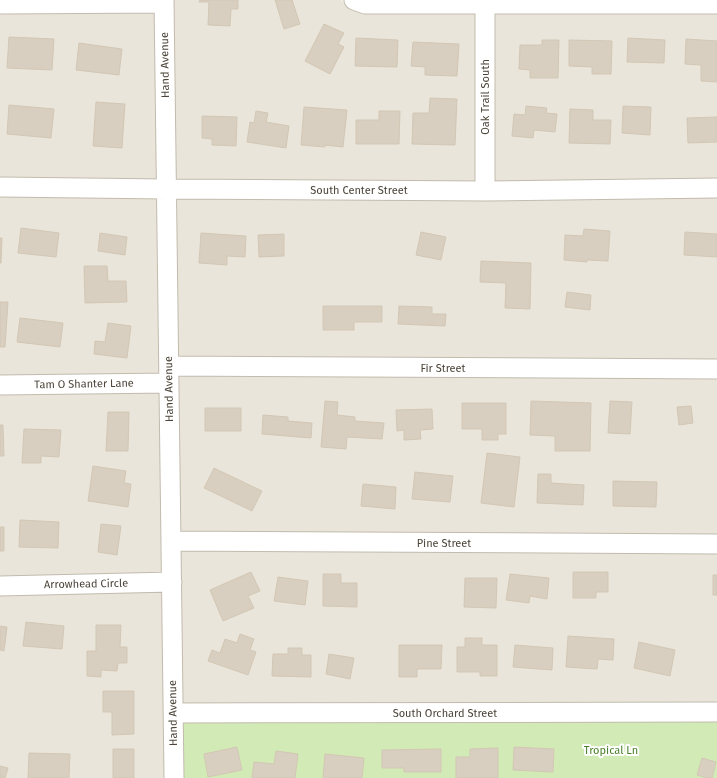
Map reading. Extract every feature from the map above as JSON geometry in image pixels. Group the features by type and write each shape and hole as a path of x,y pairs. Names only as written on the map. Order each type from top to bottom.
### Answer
{"street":[{"path":"354,0 365,4 485,4 522,2 717,4"},
{"path":"0,4 164,2"},
{"name":"Hand Avenue","path":"164,2 174,778"},
{"name":"Oak Trail South","path":"485,4 485,191"},
{"name":"South Center Street","path":"0,187 167,190 485,191 717,188"},
{"name":"Fir Street","path":"169,374 717,369"},
{"name":"Tam O Shanter Lane","path":"0,385 169,374"},
{"name":"Pine Street","path":"171,541 717,544"},
{"name":"Arrowhead Circle","path":"0,586 172,582"},
{"name":"South Orchard Street","path":"173,714 717,712"}],"shaded area":[{"path":"173,0 341,0 347,6 476,12 476,183 176,181"},
{"path":"155,12 157,181 0,179 0,13"},
{"path":"494,12 717,13 717,179 494,183"},
{"path":"0,195 158,198 160,374 0,377"},
{"path":"717,196 717,361 178,358 176,198"},
{"path":"178,375 717,378 717,536 180,533"},
{"path":"160,391 162,574 0,577 0,394"},
{"path":"180,550 717,552 717,704 182,705 182,590"},
{"path":"163,590 163,706 165,778 0,778 0,594"}],"green space":[{"name":"Tropical Ln","path":"717,720 717,778 183,778 182,722"}],"building":[{"path":"200,0 238,0 238,9 231,9 230,26 208,25 209,2 199,2"},
{"path":"275,0 292,0 300,24 284,29"},
{"path":"324,24 344,33 338,44 344,47 330,74 305,61"},
{"path":"9,37 54,39 52,70 7,68"},
{"path":"356,38 398,40 397,67 355,66"},
{"path":"628,38 665,40 664,63 627,62"},
{"path":"686,39 717,41 717,82 701,81 701,65 685,64"},
{"path":"542,40 559,40 558,78 530,78 530,70 519,69 520,45 542,45"},
{"path":"569,40 612,41 611,74 592,74 592,67 569,66"},
{"path":"413,42 459,44 457,76 425,75 425,67 411,66"},
{"path":"79,43 122,49 119,75 76,70"},
{"path":"430,98 457,99 455,145 412,144 413,113 429,113"},
{"path":"96,102 125,104 122,148 93,146"},
{"path":"9,105 54,109 51,138 7,134"},
{"path":"526,106 547,108 546,113 557,114 555,132 534,130 533,138 512,136 514,114 525,115"},
{"path":"623,106 651,107 650,135 622,133"},
{"path":"304,107 347,110 343,147 301,145"},
{"path":"570,109 593,110 593,120 611,120 610,144 569,143"},
{"path":"256,111 268,113 266,122 289,126 286,148 247,142 250,122 254,123"},
{"path":"379,111 400,111 399,144 356,144 356,120 379,120"},
{"path":"202,116 237,117 236,146 212,145 212,139 202,138"},
{"path":"717,117 717,142 688,143 687,118"},
{"path":"21,228 59,233 56,257 18,253"},
{"path":"584,229 610,231 608,261 587,260 587,262 564,260 565,235 583,236"},
{"path":"421,232 446,237 441,260 416,255"},
{"path":"685,232 717,234 717,257 684,255"},
{"path":"100,233 127,237 125,255 98,251"},
{"path":"201,233 246,236 245,257 227,256 227,265 199,263"},
{"path":"284,234 284,256 259,257 258,235"},
{"path":"0,238 2,238 1,263 0,263"},
{"path":"481,261 531,263 530,309 505,308 506,283 480,282"},
{"path":"84,266 107,266 108,281 126,281 127,302 85,303"},
{"path":"567,292 591,295 590,310 565,307"},
{"path":"0,302 8,302 5,347 0,347"},
{"path":"323,306 382,306 382,322 354,322 354,330 323,330"},
{"path":"399,306 432,307 432,314 446,314 445,326 398,324"},
{"path":"20,318 63,323 60,347 17,342"},
{"path":"108,323 131,326 127,358 94,354 95,341 105,342"},
{"path":"325,401 338,402 337,415 355,417 355,421 384,423 382,439 347,437 346,449 321,447"},
{"path":"531,401 591,403 590,451 555,451 555,436 530,435"},
{"path":"610,401 632,402 630,434 608,433"},
{"path":"462,403 506,403 506,434 498,434 498,440 482,440 482,429 462,429"},
{"path":"691,406 693,423 679,425 677,407"},
{"path":"205,408 241,408 241,431 205,431"},
{"path":"432,409 433,429 420,430 421,439 404,440 404,430 397,431 396,410"},
{"path":"108,412 129,412 128,451 106,451"},
{"path":"263,415 288,417 288,421 312,423 311,438 262,434"},
{"path":"0,425 3,425 4,456 0,456"},
{"path":"24,429 61,430 59,457 41,456 41,463 22,463"},
{"path":"487,453 520,457 514,507 481,503"},
{"path":"93,466 126,471 124,483 131,484 128,507 88,501"},
{"path":"214,468 262,491 252,511 204,488"},
{"path":"415,472 453,476 450,502 412,499"},
{"path":"538,474 551,474 551,483 584,485 583,505 537,503"},
{"path":"613,481 657,482 656,507 613,506"},
{"path":"363,484 396,487 395,509 361,506"},
{"path":"20,520 59,522 58,548 19,547"},
{"path":"101,524 121,526 117,555 98,552"},
{"path":"0,527 4,527 4,551 0,551"},
{"path":"251,572 260,591 248,596 254,608 223,621 210,590"},
{"path":"573,572 608,572 608,592 596,592 596,598 573,598"},
{"path":"323,574 341,574 341,583 357,583 357,607 323,606"},
{"path":"510,574 549,578 547,599 530,596 529,603 506,600"},
{"path":"713,575 717,575 717,595 713,595"},
{"path":"278,577 308,581 305,605 274,601"},
{"path":"465,578 497,578 496,608 464,607"},
{"path":"26,622 64,626 62,649 23,646"},
{"path":"96,625 121,625 120,647 127,647 127,663 118,663 117,671 101,670 101,677 87,676 87,651 96,651"},
{"path":"0,626 7,627 4,651 0,650"},
{"path":"240,634 254,639 250,650 256,652 248,675 208,661 212,650 220,653 225,639 237,643"},
{"path":"568,636 614,639 613,660 598,659 597,669 566,667"},
{"path":"465,638 482,638 482,645 497,645 497,676 480,676 480,672 457,672 457,647 465,647"},
{"path":"639,642 675,650 670,676 634,668"},
{"path":"399,645 442,645 441,669 417,669 417,677 399,677"},
{"path":"515,645 553,648 552,670 513,667"},
{"path":"288,648 302,648 302,655 311,655 311,677 272,676 273,654 288,654"},
{"path":"329,654 354,658 350,679 326,674"},
{"path":"103,691 134,691 134,734 112,735 112,712 103,712"},
{"path":"237,747 242,770 208,777 204,754"},
{"path":"514,747 554,749 553,772 513,770"},
{"path":"498,748 498,778 456,778 456,757 470,757 470,749"},
{"path":"113,749 134,749 134,778 113,778"},
{"path":"441,749 441,772 404,772 404,768 382,768 382,750"},
{"path":"276,751 298,754 295,778 252,778 254,762 274,764"},
{"path":"29,753 70,754 69,778 28,778"},
{"path":"325,754 364,758 362,778 323,778"},
{"path":"702,758 716,762 712,778 697,775"},
{"path":"0,766 8,768 5,778 0,778"}]}
